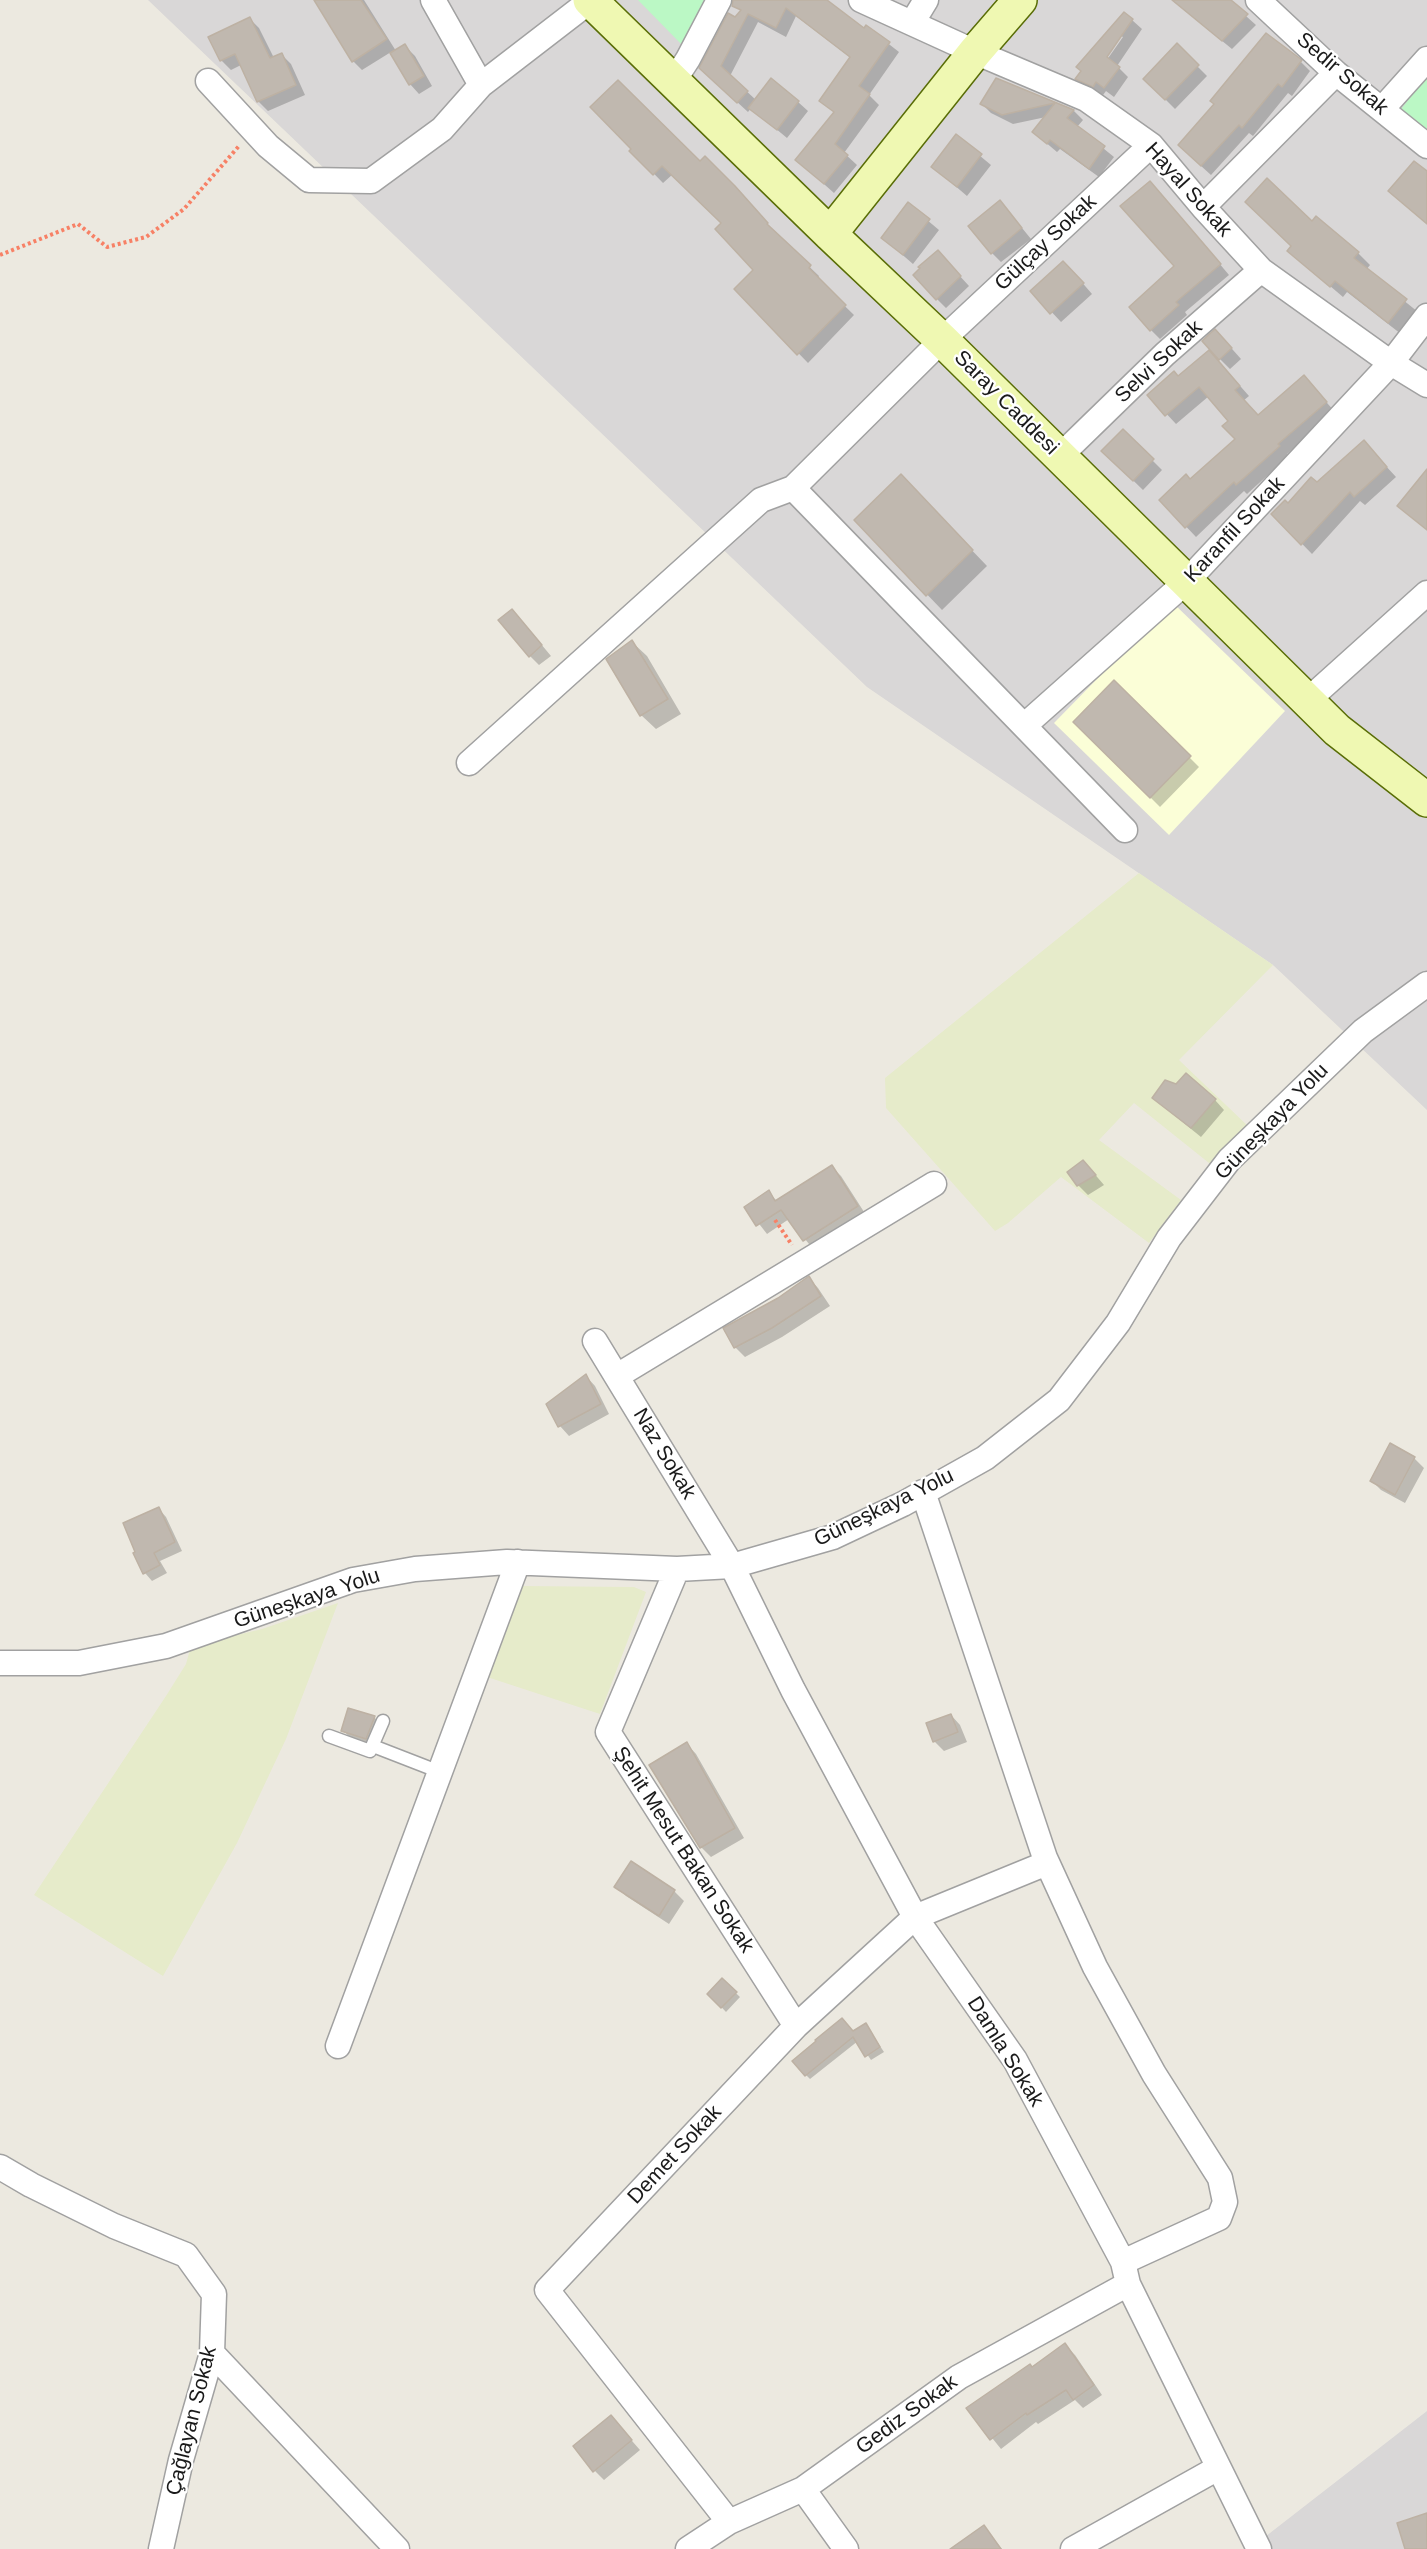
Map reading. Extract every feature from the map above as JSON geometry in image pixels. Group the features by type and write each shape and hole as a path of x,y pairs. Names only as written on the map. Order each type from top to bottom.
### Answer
{"street":[{"path":"432,0 481,85"},
{"path":"208,81 268,146 309,180 371,181 442,129 481,85 590,0"},
{"name":"Saray Caddesi","path":"590,0 672,82 942,340 1337,730 1427,800"},
{"path":"672,82 688,59 719,0"},
{"name":"Hayal Sokak","path":"861,0 1086,99 1151,145 1203,207 1261,270 1391,363 1427,385"},
{"path":"912,23 926,0"},
{"path":"830,234 975,52 1020,0"},
{"name":"Sedir Sokak","path":"1258,0 1336,73 1427,146"},
{"path":"1382,109 1427,59"},
{"path":"1203,207 1336,73"},
{"name":"Gülçay Sokak","path":"793,488 942,340 1151,145"},
{"name":"Selvi Sokak","path":"1059,457 1165,354 1261,270"},
{"name":"Karanfil Sokak","path":"1025,725 1187,581 1391,363 1427,316"},
{"path":"469,763 761,500 793,488 1125,830"},
{"path":"1308,700 1427,593"},
{"name":"Güneşkaya Yolu","path":"0,1663 79,1664 166,1646 353,1580 415,1569 518,1562 677,1569 732,1566 833,1537 985,1458 1059,1400 1118,1323 1169,1238 1229,1160 1363,1031 1427,984"},
{"path":"617,1376 934,1184"},
{"name":"Naz Sokak","path":"596,1341 732,1566"},
{"name":"Gediz Sokak","path":"688,2549 729,2522 804,2489 959,2377 1219,2218 1226,2202 1220,2178 1154,2074 1095,1967 1047,1863 923,1492"},
{"path":"338,2046 518,1562"},
{"name":"Damla Sokak","path":"732,1566 792,1690 915,1917 1015,2060 1126,2273 1259,2549"},
{"name":"Şehit Mesut Bakan Sokak","path":"677,1569 608,1732 796,2026"},
{"name":"Demet Sokak","path":"729,2522 547,2290 796,2026 915,1917 1047,1863"},
{"name":"Çağlayan Sokak","path":"0,2167 31,2186 114,2226 186,2255 214,2294 212,2353 182,2460 161,2549"},
{"path":"212,2353 397,2549"},
{"path":"1073,2549 1218,2468"},
{"path":"804,2489 846,2549"}],"lane":[{"path":"329,1736 370,1751 383,1721"},
{"path":"373,1746 440,1772"}],"path":[{"path":"0,255 78,224 107,247 146,237 184,209 253,130"},
{"path":"775,1220 805,1263"}],"shaded area":[{"path":"148,0 1427,0 1427,1110 1273,965 867,687"},
{"path":"1172,602 1285,711 1169,835 1054,723"},
{"path":"1139,873 1273,965 1179,1060 1250,1128 1214,1167 1134,1103 1099,1140 1181,1200 1149,1243 1061,1177 1008,1223 995,1231 886,1108 885,1078"},
{"path":"517,1586 634,1587 646,1592 600,1714 487,1677"},
{"path":"338,1603 286,1739 237,1843 163,1976 34,1895 166,1696 186,1664 191,1646 262,1629"},
{"path":"1427,2411 1427,2549 1264,2549 1261,2540"}],"green space":[{"path":"638,0 704,0 684,47"},
{"path":"1427,76 1427,138 1398,113"}],"building":[{"path":"314,0 361,0 387,39 352,62"},
{"path":"733,0 827,0 864,28 866,25 890,42 859,86 870,94 835,144 848,155 824,184 795,160 834,112 819,101 850,57 786,8 776,28 748,14 721,66 748,91 737,103 699,68 728,13 735,17 741,10 732,6"},
{"path":"1172,0 1231,0 1248,14 1222,41"},
{"path":"1124,12 1133,19 1107,57 1120,67 1104,88 1096,82 1093,87 1075,79 1081,71 1076,67"},
{"path":"250,17 270,58 282,53 296,85 257,102 235,54 220,61 208,37"},
{"path":"1266,33 1302,60 1282,87 1278,84 1242,128 1239,125 1201,166 1178,145 1214,104 1210,101"},
{"path":"1177,43 1199,65 1165,100 1143,79"},
{"path":"405,44 424,76 409,85 390,53"},
{"path":"771,78 799,101 777,130 748,108"},
{"path":"996,78 1074,110 1067,118 1105,146 1089,169 1050,140 1047,144 1032,132 1055,103 1002,115 980,104"},
{"path":"618,80 700,161 705,156 735,186 767,224 811,265 809,268 846,305 797,355 734,289 753,270 715,229 721,223 662,166 653,175 590,107"},
{"path":"956,134 982,154 957,187 931,167"},
{"path":"1414,161 1427,171 1427,224 1388,191"},
{"path":"1267,178 1312,221 1316,216 1359,252 1354,258 1407,299 1388,323 1335,281 1330,287 1287,251 1291,246 1245,202"},
{"path":"1150,181 1221,264 1176,302 1179,305 1150,331 1129,307 1174,266 1120,206"},
{"path":"1000,200 1022,228 991,254 968,226"},
{"path":"908,202 930,219 903,255 881,238"},
{"path":"938,250 961,276 936,300 913,275 920,268 918,267"},
{"path":"1063,261 1084,283 1050,314 1030,291"},
{"path":"1215,329 1232,348 1219,360 1202,341"},
{"path":"1209,350 1240,386 1235,390 1258,415 1304,375 1327,402 1278,444 1280,446 1236,485 1234,482 1185,528 1159,500 1186,474 1190,479 1235,439 1222,426 1228,421 1199,387 1165,416 1147,395 1174,371 1178,376"},
{"path":"1123,429 1154,459 1133,481 1101,451"},
{"path":"1364,440 1387,467 1354,497 1350,492 1301,545 1271,514 1285,500 1288,503 1311,477 1317,482"},
{"path":"1427,469 1427,530 1397,506"},
{"path":"901,474 973,550 926,596 854,520"},
{"path":"512,609 542,645 529,657 498,620"},
{"path":"632,640 668,699 640,716 606,659"},
{"path":"1114,680 1191,756 1150,798 1073,722"},
{"path":"1186,1073 1216,1099 1191,1128 1152,1098 1165,1080 1176,1084"},
{"path":"1083,1160 1096,1175 1077,1186 1067,1172"},
{"path":"832,1165 858,1206 803,1241 781,1210 756,1226 744,1207 769,1190 775,1201"},
{"path":"809,1276 821,1296 772,1328 734,1348 723,1328 778,1298"},
{"path":"586,1374 601,1404 558,1427 546,1404"},
{"path":"1390,1443 1415,1457 1395,1495 1370,1481"},
{"path":"159,1507 175,1542 154,1553 160,1565 143,1574 123,1523"},
{"path":"348,1708 375,1716 366,1739 341,1731"},
{"path":"951,1714 958,1732 933,1742 926,1723"},
{"path":"687,1742 735,1828 700,1848 649,1765"},
{"path":"631,1861 675,1890 659,1916 614,1887"},
{"path":"722,1978 737,1992 721,2008 707,1994"},
{"path":"842,2018 853,2031 866,2023 880,2047 865,2057 853,2037 805,2076 792,2061"},
{"path":"1065,2343 1094,2385 1073,2400 1066,2390 1027,2415 1026,2413 990,2440 966,2408 1030,2364 1032,2367"},
{"path":"611,2415 632,2440 593,2472 573,2446"},
{"path":"1427,2513 1427,2549 1405,2549 1397,2523"},
{"path":"984,2525 1001,2549 950,2549"}]}
